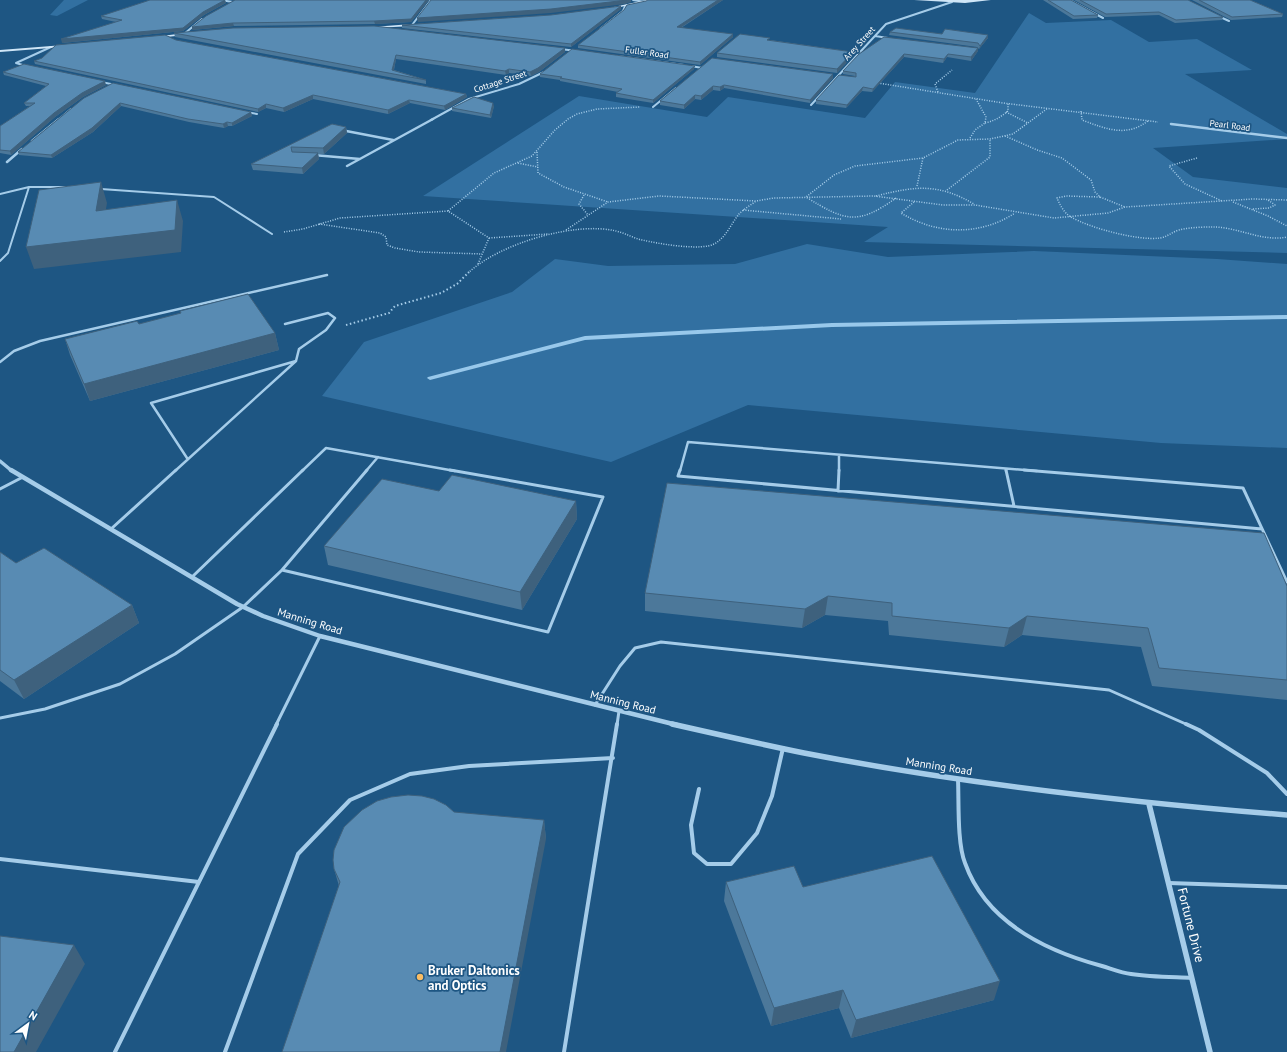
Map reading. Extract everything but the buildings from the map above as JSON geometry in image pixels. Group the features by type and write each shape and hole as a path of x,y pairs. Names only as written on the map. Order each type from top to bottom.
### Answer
{"street":[{"path":"220,0 232,2"},
{"path":"227,5 238,0"},
{"path":"412,25 431,0"},
{"path":"633,0 645,2"},
{"path":"607,9 651,0"},
{"path":"916,0 952,2 989,0"},
{"path":"1070,0 1103,18"},
{"name":"Arey Street","path":"811,105 883,27 892,21 952,2"},
{"path":"594,33 623,11 625,6"},
{"path":"1215,14 1229,21"},
{"path":"184,34 205,17"},
{"path":"372,28 417,24"},
{"path":"372,28 388,30"},
{"path":"152,38 191,33"},
{"path":"167,36 172,40"},
{"path":"875,36 889,38"},
{"path":"0,51 67,46"},
{"path":"567,54 578,46"},
{"path":"29,67 16,63 51,47"},
{"path":"556,48 584,51"},
{"name":"Fuller Road","path":"614,55 702,68"},
{"path":"696,72 708,63"},
{"name":"Cottage Street","path":"346,166 475,96 518,84 547,70"},
{"path":"830,75 843,77"},
{"path":"98,81 121,86"},
{"path":"107,87 113,84"},
{"path":"653,107 678,86"},
{"path":"468,95 475,96"},
{"path":"7,162 59,118 77,105"},
{"path":"242,111 257,114"},
{"name":"Pearl Road","path":"1172,124 1287,138"},
{"path":"336,128 394,140"},
{"path":"307,155 360,159"},
{"name":"Manning Road","path":"0,461 24,477 243,607 262,616 320,636 619,711 783,748 878,767 1149,804 1287,815"},
{"name":"Fortune Drive","path":"1149,804 1210,1052"}],"lane":[{"path":"0,194 28,187 52,186 75,188"},
{"path":"0,261 8,253 28,187"},
{"path":"98,189 214,197 272,234"},
{"path":"0,362 14,351 40,341 327,275"},
{"path":"111,529 187,458 296,361 299,349 326,330 335,318 328,313 285,324"},
{"path":"187,458 151,403 296,361"},
{"path":"1262,529 678,476 688,442 1243,488 1287,582"},
{"path":"192,577 326,448 603,496 548,632 282,570"},
{"path":"838,491 839,455"},
{"path":"0,718 45,709 120,684 175,654 243,607 282,570 378,457"},
{"path":"1006,469 1014,506"},
{"path":"0,489 24,477"},
{"path":"115,1052 320,636"},
{"path":"595,705 620,666 635,648 661,642 1109,690 1199,730 1267,773 1287,794"},
{"path":"564,1052 613,758 619,711"},
{"path":"699,789 691,825 694,853 707,864 731,864 757,833 772,796 783,748"},
{"path":"225,1052 298,854 350,800 410,774 469,766 613,758"},
{"path":"958,779 959,822 964,862 976,889 1003,919 1038,942 1080,960 1131,974 1192,978"},
{"path":"0,859 199,882"},
{"path":"1169,883 1287,887"}],"path":[{"path":"938,92 935,84 952,70"},
{"path":"876,83 1008,103 1081,111 1172,124"},
{"path":"976,98 986,117 985,123"},
{"path":"970,138 975,130 985,123 992,122 1006,112 1008,103"},
{"path":"272,234 353,216 448,211 501,169 517,163 537,152 559,126 572,117 588,110 618,106 653,107"},
{"path":"806,197 834,175 855,166 923,158 958,140 970,138 990,138 1013,134 1048,108"},
{"path":"1081,111 1082,120 1094,125 1120,130 1134,130 1149,120"},
{"path":"1006,112 1021,118 1028,123"},
{"path":"1004,135 1037,150 1062,158 1078,168 1091,180 1095,192 1100,197"},
{"path":"946,190 990,157 990,138"},
{"path":"537,152 538,173 564,188 608,202 659,196 756,201 774,198 874,196 942,205 975,205 1054,218 1108,213 1125,207 1232,202 1253,199 1287,200"},
{"path":"917,186 923,158"},
{"path":"1197,158 1169,166 1173,173 1196,190 1224,202"},
{"path":"517,163 538,167"},
{"path":"874,196 917,186 946,190 959,194 975,205"},
{"path":"584,195 579,204 588,215"},
{"path":"1125,207 1100,197 1066,196 1057,198 1060,206 1071,217 1103,228 1136,236 1160,238 1180,230 1230,228 1266,238 1287,237"},
{"path":"806,197 834,215 846,219"},
{"path":"743,210 846,219 870,216 896,198"},
{"path":"1251,210 1268,208 1275,205 1268,200"},
{"path":"326,330 389,313 395,306 441,293 457,284 478,264 514,246 566,230 576,229 615,231 642,240 682,246 709,246 721,240 743,210 756,201"},
{"path":"914,201 901,213 912,220 959,231 979,230 1007,219 1016,212"},
{"path":"566,230 608,202"},
{"path":"1232,202 1268,216 1287,226"},
{"path":"448,211 489,238 554,234"},
{"path":"318,224 380,233 386,237 387,245 393,249 420,252 482,254"},
{"path":"478,264 489,238"}],"shaded area":[{"path":"64,0 88,0 57,16 50,15"},
{"path":"1029,13 1046,23 1111,20 1149,42 1197,39 1252,70 1185,74 1287,134 1287,139 1153,148 1193,177 1287,188 1287,253 864,242 888,227 423,196 579,96 707,117 728,97 865,118 895,82 975,93"},
{"path":"807,244 888,257 1034,251 1217,259 1287,264 1287,448 1161,443 748,405 611,462 322,396 364,342 512,292 555,259 608,266 735,264"}],"waterway":[{"path":"430,378 585,338 832,325 1287,317"}],"place":[{"name":"Bruker Daltonics and Optics","path":"420,977"}]}
